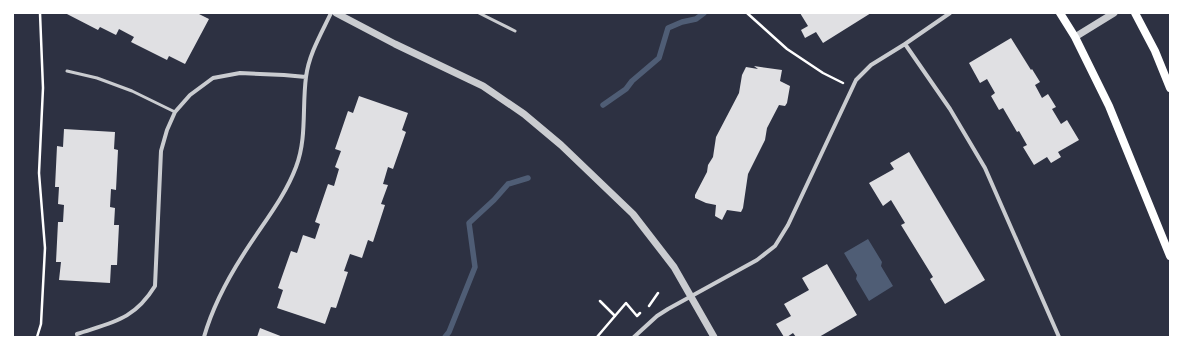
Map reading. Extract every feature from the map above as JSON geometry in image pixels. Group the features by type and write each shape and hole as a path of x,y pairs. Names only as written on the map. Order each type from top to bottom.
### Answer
{"main road":[{"path":"1060,13 1075,37 1109,106 1170,256"},
{"path":"1135,13 1155,51 1170,88"}],"street":[{"path":"204,337 222,293 242,256 287,188 296,166 302,142 306,77 309,62 331,13"},
{"path":"336,13 395,44 483,86 524,114 561,145 633,214 674,267 714,337"},
{"path":"634,337 657,316 757,260 775,246 788,225 856,80 871,65 950,13"},
{"path":"1075,37 1114,13"},
{"path":"905,44 950,109 985,168 1059,337"},
{"path":"78,337 77,334 119,320 134,312 147,299 155,286 162,151 167,130 175,112 190,95 213,78 240,73 260,75 284,74 306,77"}],"lane":[{"path":"479,13 515,31"},
{"path":"67,71 97,78 132,91 175,112"}],"path":[{"path":"37,337 41,324 45,248 39,173 43,88 40,13"},
{"path":"747,13 787,49 823,73 853,88"},
{"path":"597,337 626,303 637,316 652,303 658,293"},
{"path":"600,300 615,316"}],"water":[{"path":"868,239 882,262 881,266 893,286 869,301 856,279 857,275 844,253"}],"building":[{"path":"65,13 197,13 209,19 185,64 169,56 167,60 131,42 134,37 119,29 116,35 100,27 98,30"},
{"path":"800,13 871,13 823,43 816,32 805,38 801,30 808,26"},
{"path":"1011,38 1040,82 1035,85 1042,98 1048,94 1056,107 1052,109 1061,124 1067,120 1079,140 1058,152 1061,157 1051,163 1047,157 1034,165 1023,147 1027,145 1019,131 1017,132 1003,108 999,110 991,96 995,93 987,79 980,83 969,63"},
{"path":"754,66 782,70 780,81 790,86 787,103 785,106 779,105 767,128 765,140 748,174 743,208 741,212 727,210 722,220 715,216 716,205 706,203 695,198 695,195 713,157 716,137 739,93 742,75 746,67 758,69"},
{"path":"359,96 408,113 402,130 406,132 393,169 388,167 383,184 388,185 381,204 385,205 373,242 368,240 362,258 350,254 344,271 348,272 336,308 331,307 325,324 277,308 283,290 278,288 291,251 297,253 303,235 315,239 320,224 315,222 328,184 334,186 339,169 335,167 341,151 335,149 348,111 353,113"},
{"path":"64,129 115,132 114,149 118,150 116,190 111,189 110,207 115,208 114,225 119,225 117,265 111,265 110,283 59,280 61,262 56,262 58,222 63,222 64,205 58,204 59,187 55,187 57,146 63,147"},
{"path":"909,152 985,280 945,304 930,279 933,277 901,225 905,223 891,200 883,206 869,183 894,169 890,163"},
{"path":"827,264 857,315 819,337 796,337 793,333 787,337 784,337 776,324 791,316 784,304 809,290 802,278"},
{"path":"260,328 283,337 257,337"}],"waterway":[{"path":"603,105 626,89 632,81 659,58 668,28 682,22 696,19 704,13"},
{"path":"445,337 449,332 475,267 469,223 494,200 508,184 528,178"}]}
